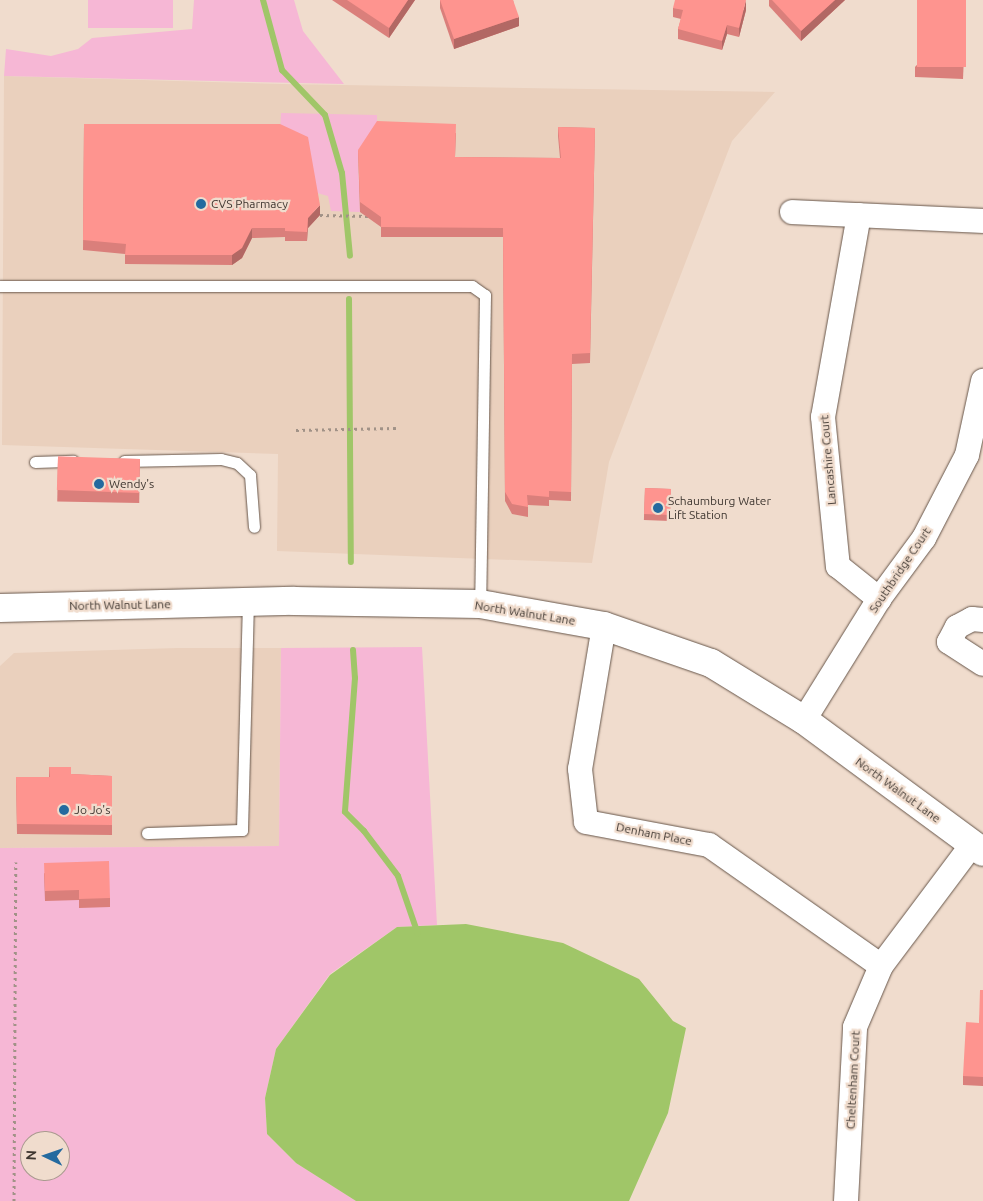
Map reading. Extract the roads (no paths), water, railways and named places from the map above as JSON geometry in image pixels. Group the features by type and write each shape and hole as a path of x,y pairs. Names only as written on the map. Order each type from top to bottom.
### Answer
{"street":[{"path":"792,212 859,214 983,222"},
{"name":"Lancashire Court","path":"859,214 823,417 838,566 879,599"},
{"name":"Southbridge Court","path":"804,720 879,599 924,538 966,455 983,384"},
{"name":"North Walnut Lane","path":"0,608 248,602 480,604 604,626 711,663 804,720 978,848"},
{"path":"983,620 972,618 956,627 949,642 983,664"},
{"name":"Denham Place","path":"604,626 580,769 586,822 709,845 882,966"},
{"name":"Cheltenham Court","path":"846,1201 855,1027 882,966 978,848"}],"lane":[{"path":"0,286 472,286 485,295 480,604"},
{"path":"113,461 221,459 237,463 250,475 254,527"},
{"path":"35,462 84,461"},
{"path":"147,833 242,830 248,602"}],"waterway":[{"path":"263,0 282,70 325,115 342,173 350,256"},
{"path":"349,299 351,562"},
{"path":"353,650 355,678 345,812 364,831 398,876 418,934"}],"place":[{"name":"CVS Pharmacy","path":"201,204"},
{"name":"Wendy's","path":"99,484"},
{"name":"Schaumburg Water Lift Station","path":"658,508"},
{"name":"Jo Jo's","path":"64,810"}]}
